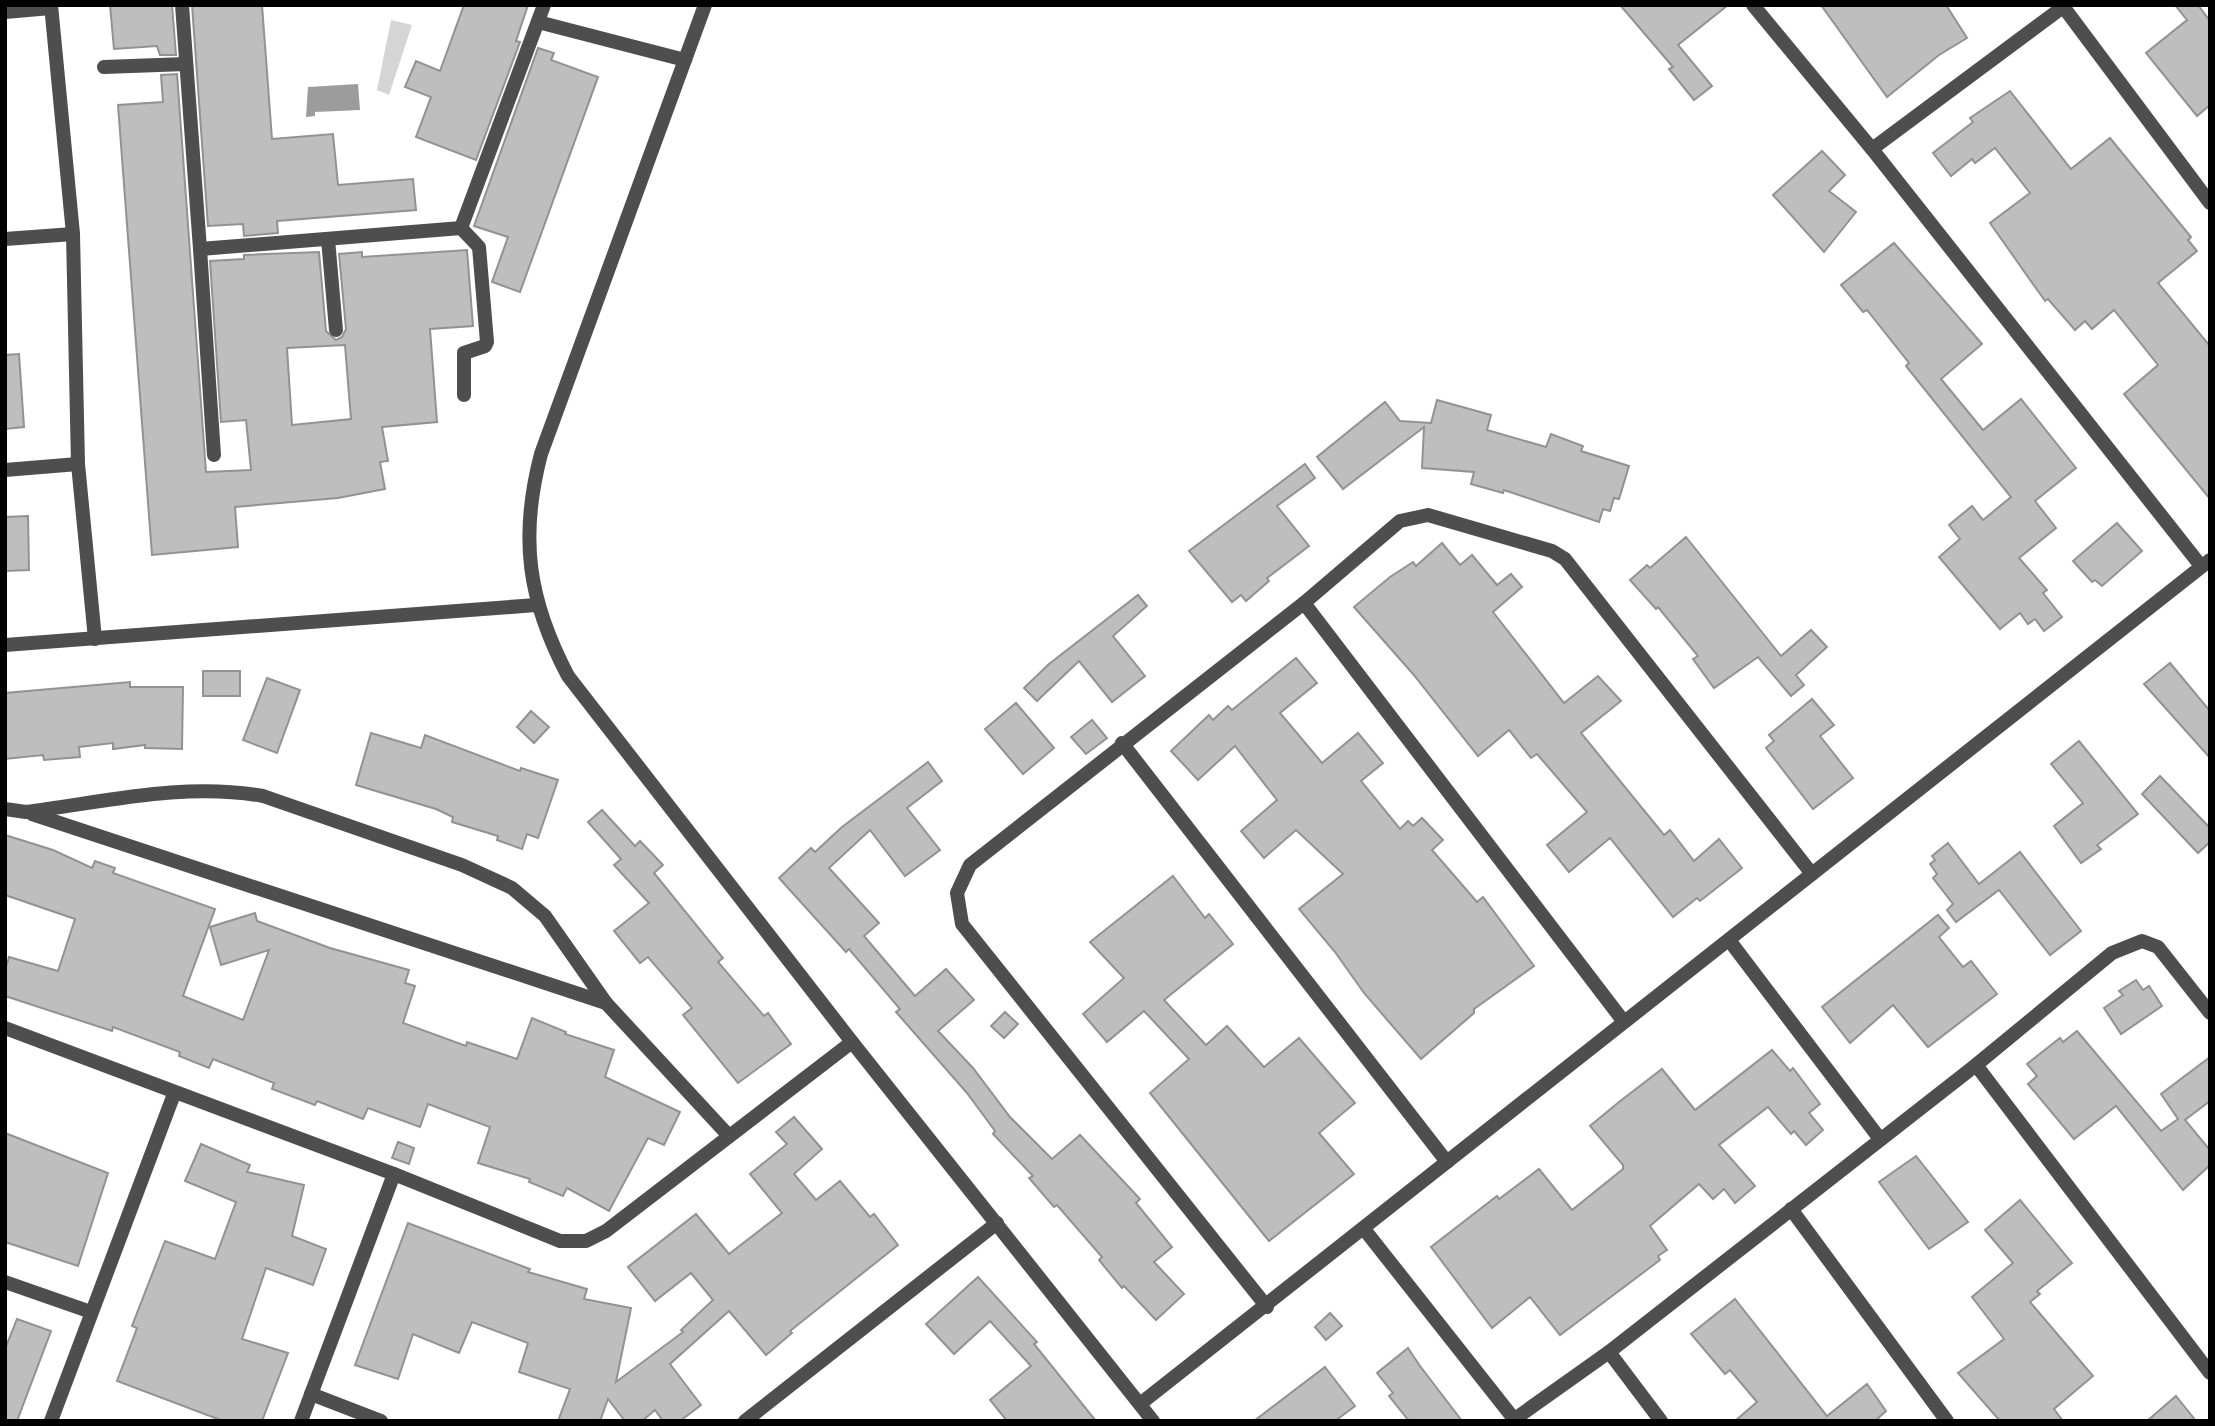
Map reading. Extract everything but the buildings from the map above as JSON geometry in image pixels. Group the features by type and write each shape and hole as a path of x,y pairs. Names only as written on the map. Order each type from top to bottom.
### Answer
{"street":[{"path":"182,5 214,454"},
{"path":"461,228 544,5"},
{"path":"705,5 541,454 533,487 529,553 536,605 547,636 568,676 852,1042 1153,1421"},
{"path":"1140,1404 2206,563 1753,5"},
{"path":"5,12 51,6 73,234 78,464 95,639"},
{"path":"1871,149 2063,6 2210,203"},
{"path":"538,22 685,60"},
{"path":"104,67 186,64"},
{"path":"200,248 461,228"},
{"path":"461,228 479,247 487,342 485,346 464,353 464,395"},
{"path":"5,239 73,234"},
{"path":"328,239 336,331"},
{"path":"5,470 78,464"},
{"path":"1266,1307 962,924 957,893 970,865 1122,743 1304,603 1400,522 1414,516 1428,515 1552,551 1565,559 1812,874"},
{"path":"1304,603 1624,1022"},
{"path":"5,645 536,605"},
{"path":"1122,743 1447,1162"},
{"path":"26,812 194,790 230,790 263,796 462,865 512,888 545,916 606,1003 729,1136"},
{"path":"5,810 26,812 606,1003"},
{"path":"1729,940 1880,1139"},
{"path":"1364,1229 1513,1420 1609,1352 1976,1065 2112,953 2142,941 2158,947 2210,1013"},
{"path":"5,1028 174,1094 394,1174 560,1241 586,1241 606,1231 852,1042"},
{"path":"1976,1065 2210,1373"},
{"path":"51,1421 174,1094"},
{"path":"301,1421 394,1174"},
{"path":"1791,1209 1947,1421"},
{"path":"745,1421 997,1223"},
{"path":"5,1282 91,1312"},
{"path":"1609,1352 1661,1421"},
{"path":"310,1394 381,1421"}],"shaded area":[{"path":"391,20 412,25 389,95 377,90"},
{"path":"358,84 360,110 315,112 315,116 306,117 308,87"}]}
